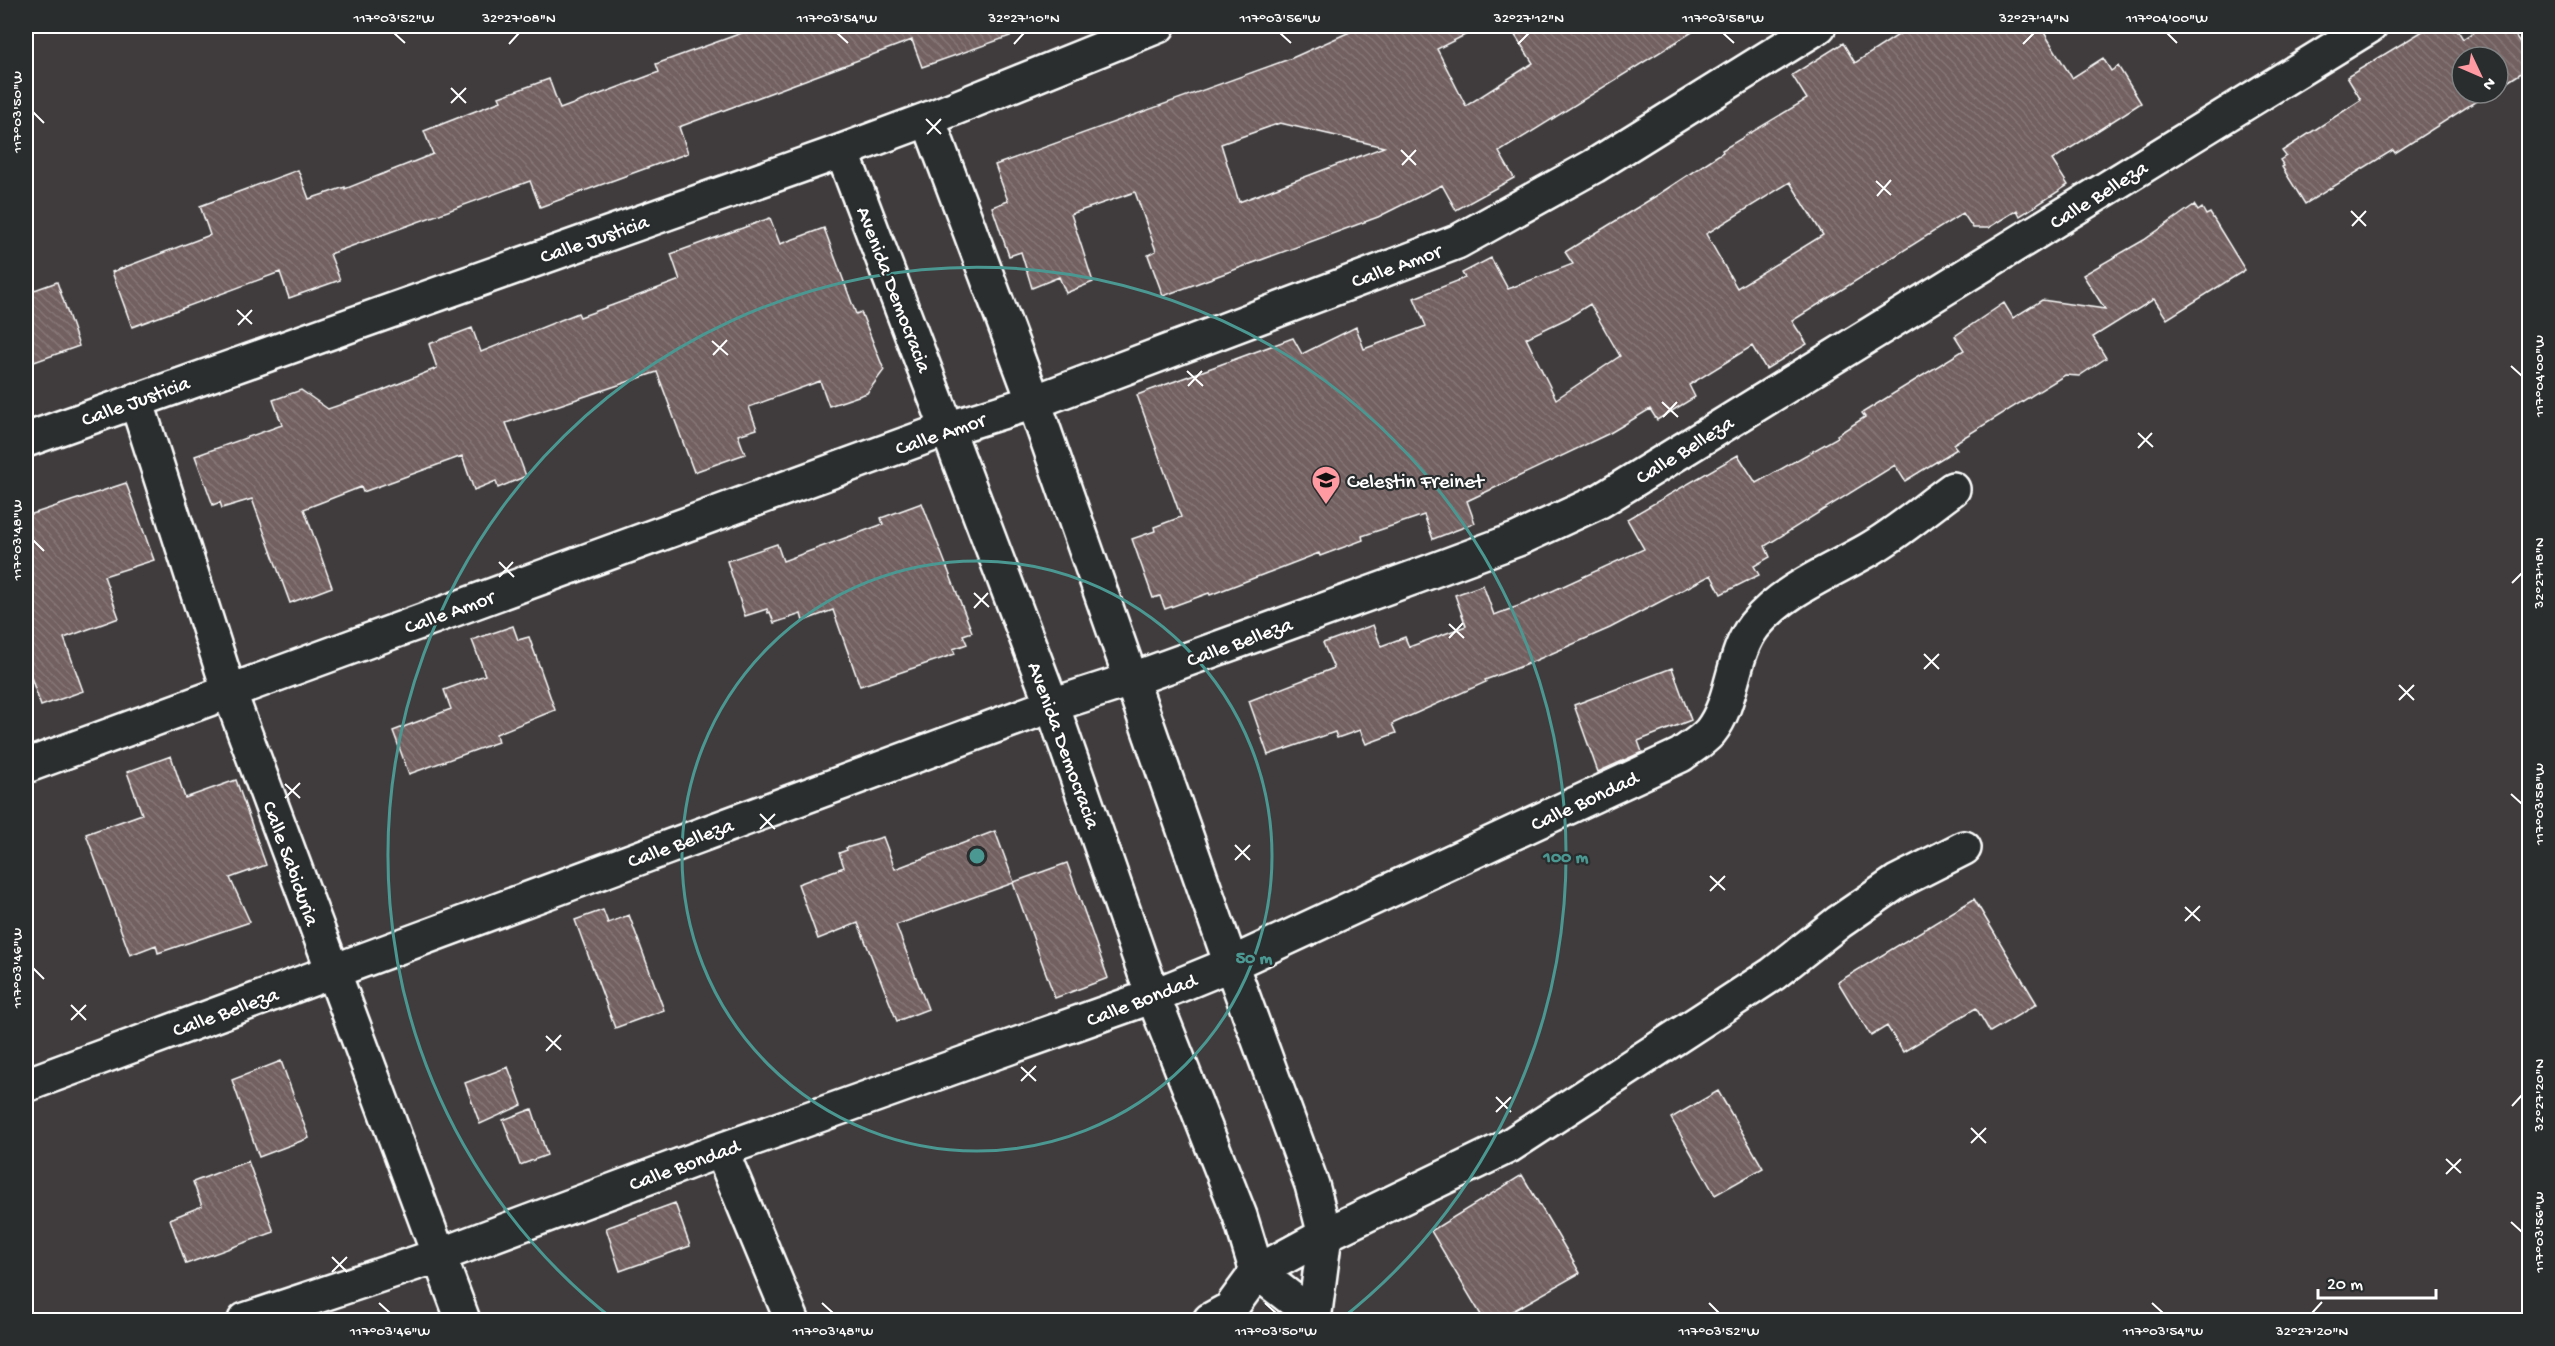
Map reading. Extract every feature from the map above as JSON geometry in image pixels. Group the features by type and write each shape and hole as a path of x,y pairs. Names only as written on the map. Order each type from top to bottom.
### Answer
{"street":[{"name":"Calle Justicia","path":"26,440 842,151 928,119 1158,26"},
{"name":"Calle Amor","path":"26,766 947,429 1034,402 1457,242 1594,166 1819,26"},
{"name":"Calle Belleza","path":"26,1085 1052,705 1133,679 1518,539 1600,501 2370,26"},
{"path":"928,119 1034,402 1231,964 1312,1185 1325,1235 1314,1319"},
{"name":"Avenida Democracia","path":"842,151 1052,705 1153,996 1240,1216 1257,1272"},
{"name":"Calle Sabiduria","path":"136,400 229,691 332,971 441,1255 463,1320"},
{"name":"Calle Bondad","path":"245,1320 441,1255 721,1150 1153,996 1231,964 1681,755 1710,732 1724,705 1752,628 1774,605 1809,582 1870,549 1953,489"},
{"path":"1210,1320 1230,1309 1257,1272 1325,1235 1509,1146 1773,974 1839,922 1897,882 1964,849"},
{"path":"721,1150 792,1320"},
{"path":"1257,1272 1314,1319"}],"building":[{"path":"761,26 1026,26 1027,30 922,67 912,40 679,127 688,153 540,207 530,181 330,254 340,280 289,298 280,272 132,327 112,272 210,235 200,206 298,170 309,199 345,187 345,189 433,154 424,131 501,101 499,97 549,79 560,109 659,72 656,64"},
{"path":"1363,26 1483,26 1437,49 1466,106 1533,63 1509,26 1594,26 1598,31 1606,26 1702,26 1499,152 1514,178 1456,210 1442,185 1378,217 1163,296 1148,255 1156,251 1135,192 1071,214 1093,282 1066,293 1059,277 1032,288 1021,252 1009,256 992,207 1008,201 995,165 1292,58","holes":["1280,123 1384,147 1239,202 1221,144"]},
{"path":"1912,26 2040,26 2072,78 2103,58 2111,71 2118,66 2141,103 2052,160 2068,185 2020,216 2017,210 1988,228 1973,228 1963,213 1792,321 1807,344 1766,369 1752,346 1689,385 1695,397 1657,420 1650,409 1610,433 1467,501 1475,523 1433,539 1424,515 1362,536 1363,540 1320,556 1319,553 1210,595 1209,593 1165,609 1160,596 1153,598 1132,539 1155,531 1154,527 1181,517 1137,395 1293,338 1302,354 1356,327 1364,349 1426,326 1414,298 1465,278 1462,273 1491,258 1508,289 1573,264 1565,252 1656,196 1723,152 1722,150 1807,99 1792,75 1843,43 1855,63","holes":["1790,182 1823,235 1737,288 1706,234","1590,304 1620,356 1556,399 1526,338 1568,318"]},
{"path":"2431,26 2455,26 2463,39 2483,26 2509,26 2529,56 2529,68 2510,80 2510,45 2450,45 2450,105 2470,105 2395,153 2393,150 2305,204 2282,167 2284,166 2280,160 2286,156 2282,151 2361,100 2347,77"},
{"path":"2194,205 2198,211 2202,208 2206,215 2210,213 2245,270 2167,319 2154,299 2093,337 2106,358 2079,376 2065,375 1953,444 1957,449 1905,481 1895,465 1765,546 1770,557 1754,566 1759,575 1721,594 1711,575 1610,628 1485,680 1486,682 1392,724 1396,733 1366,744 1360,730 1337,738 1335,732 1268,755 1249,701 1334,668 1323,643 1373,625 1381,646 1405,637 1409,647 1466,626 1455,595 1483,585 1494,615 1524,604 1644,549 1627,519 1738,455 1756,483 1838,437 1837,435 1865,417 1862,413 1964,350 1955,336 2004,303 2013,318 2042,300 2105,309 2083,275 2144,240"},
{"path":"770,218 780,244 824,228 856,314 861,312 884,370 867,393 829,406 820,381 749,407 757,429 738,435 745,454 694,472 657,372 506,423 526,476 498,488 496,481 474,490 462,456 363,492 361,487 304,509 332,587 290,603 252,499 222,508 220,502 213,505 195,456 282,425 273,400 301,390 328,409 381,391 437,368 429,344 472,328 481,352 578,313 580,317 613,305 680,280 671,254"},
{"path":"57,282 79,346 26,365 26,293"},
{"path":"126,483 154,560 104,576 119,618 64,638 83,691 41,706 26,663 26,516"},
{"path":"922,503 972,632 963,635 967,644 953,649 955,654 860,686 833,610 803,621 801,614 774,623 767,609 745,616 727,561 777,544 783,561 883,524 881,518"},
{"path":"513,626 518,640 529,637 555,710 496,734 498,742 409,774 393,731 451,709 444,690 485,675 472,640"},
{"path":"1672,668 1691,720 1638,741 1642,752 1598,772 1574,705"},
{"path":"171,756 185,798 236,780 266,865 230,878 250,922 158,953 156,945 130,955 86,834 142,814 127,772"},
{"path":"995,831 1014,882 1067,863 1108,978 1055,998 1013,883 896,925 928,1009 897,1021 858,923 818,939 798,884 844,867 839,853 847,850 846,848 883,837 895,869"},
{"path":"1974,899 2037,1004 1990,1032 1976,1008 1903,1052 1887,1026 1871,1036 1838,982"},
{"path":"603,910 608,923 629,915 664,1010 615,1028 575,920"},
{"path":"281,1061 309,1138 259,1157 232,1080"},
{"path":"508,1067 522,1105 480,1124 465,1083"},
{"path":"1718,1091 1763,1168 1715,1195 1671,1118"},
{"path":"532,1109 547,1155 520,1165 503,1120"},
{"path":"248,1161 274,1232 186,1264 170,1219 202,1206 193,1182"},
{"path":"1522,1175 1580,1273 1497,1320 1484,1320 1431,1231"},
{"path":"675,1203 690,1246 620,1271 606,1228"}],"place":[{"name":"Celestin Freinet","path":"1326,506"}]}
